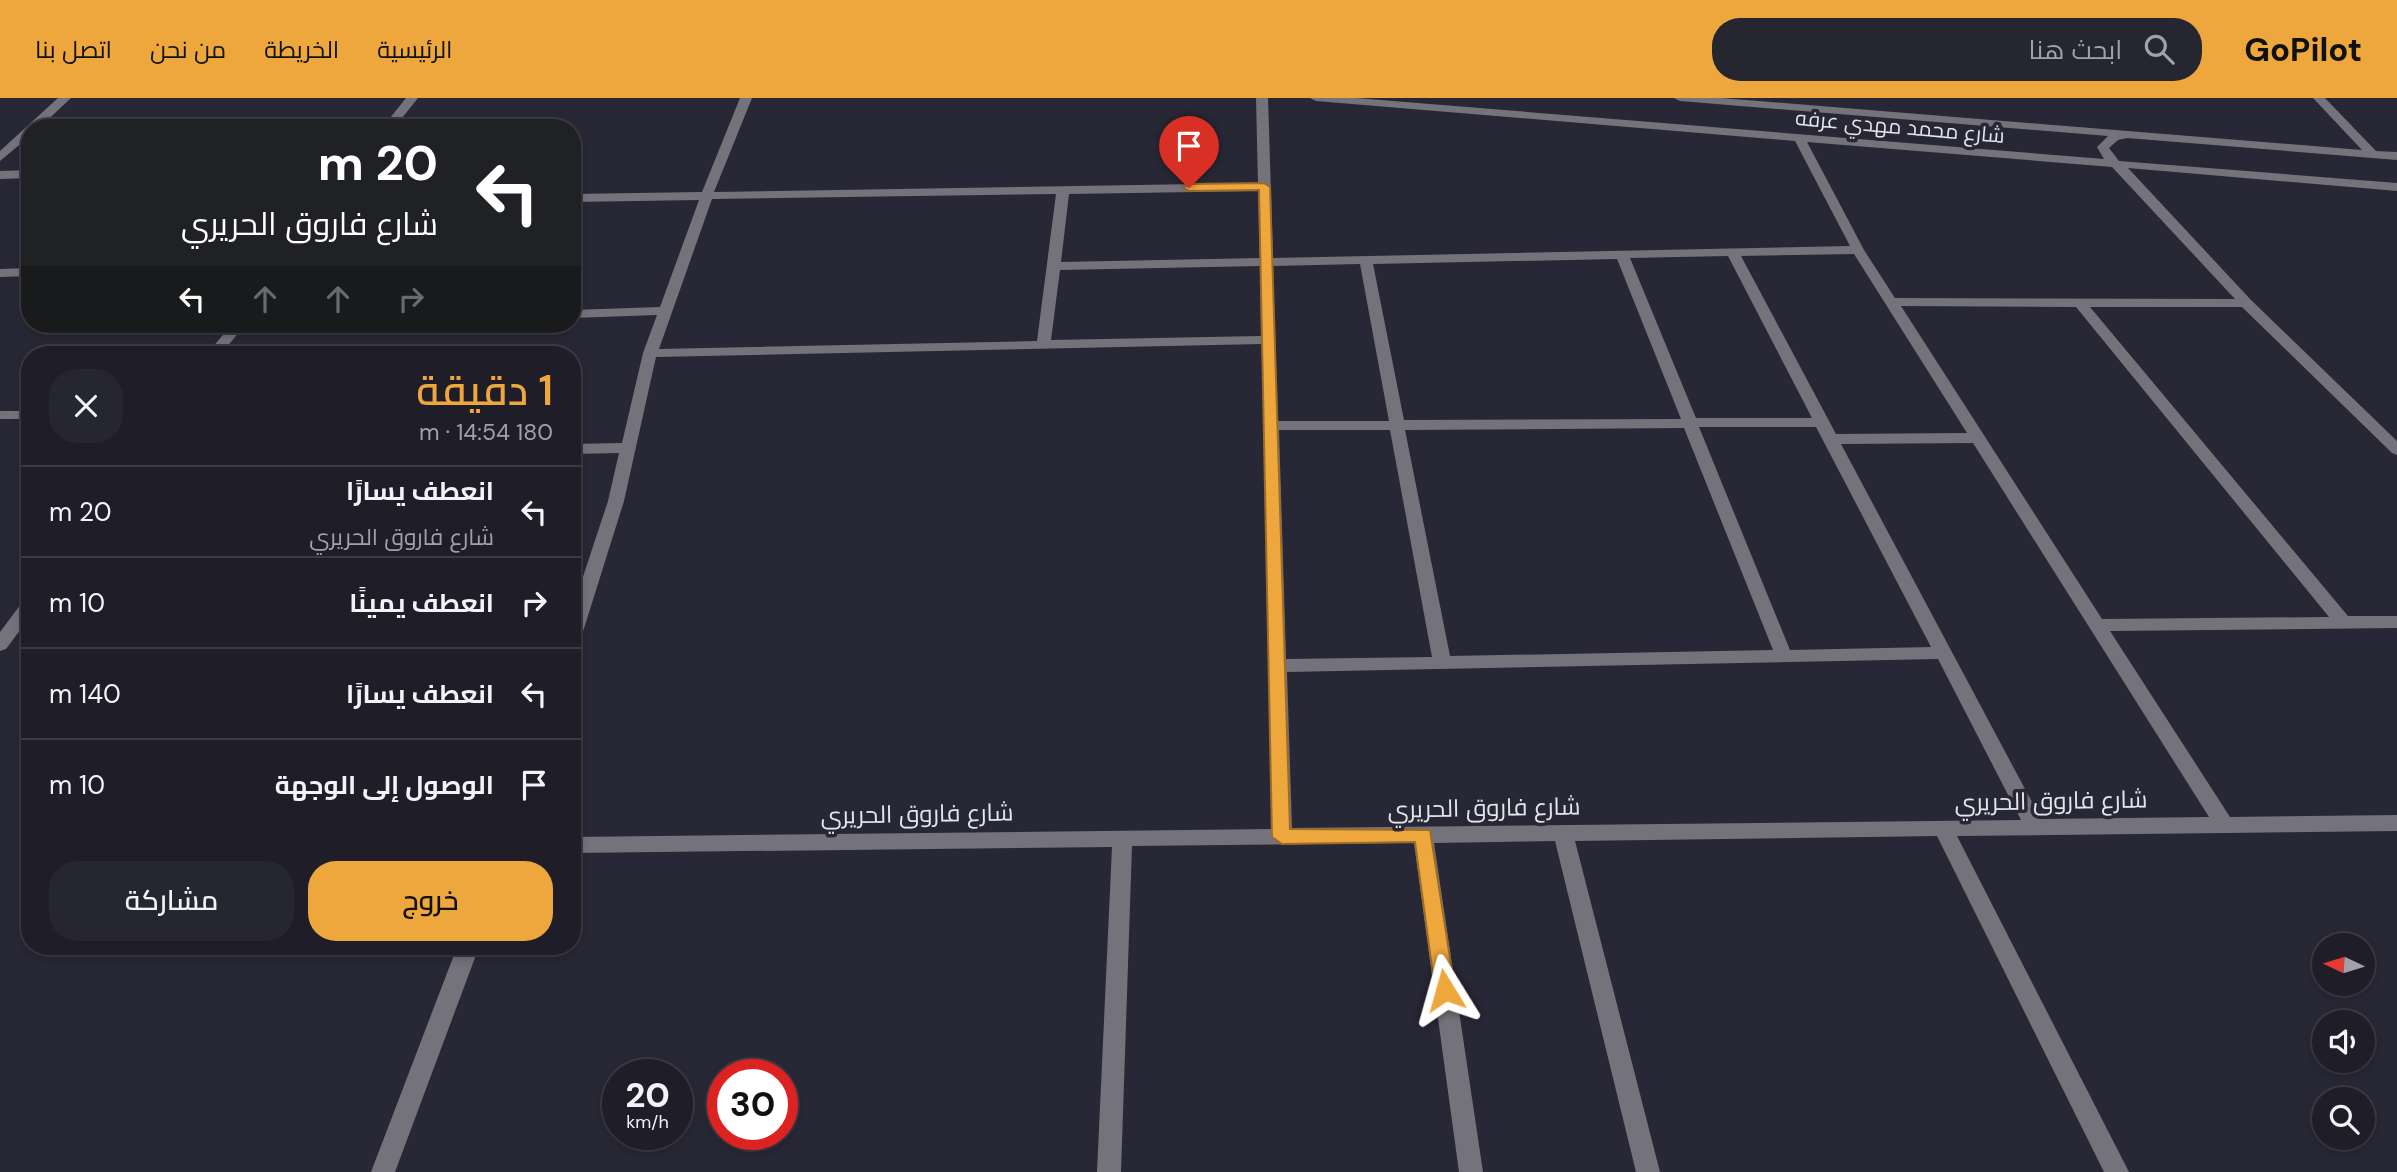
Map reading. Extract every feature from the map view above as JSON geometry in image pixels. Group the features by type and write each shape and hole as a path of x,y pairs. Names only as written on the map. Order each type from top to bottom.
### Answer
{"street":[{"path":"42,119 65,98"},
{"path":"394,119 412,98"},
{"path":"581,609 630,448 650,353 707,195 746,98"},
{"path":"1262,98 1282,837"},
{"name":"شارع محمد مهدي عرفه","path":"1316,98 2397,188"},
{"name":"شارع محمد مهدي عرفه","path":"1680,98 2397,156"},
{"path":"2319,98 2373,154"},
{"path":"2014,157 2036,147 2035,136 2022,125"},
{"path":"2125,135 2114,137 2103,146 2110,160 2120,167 2246,303 2397,450"},
{"path":"0,157 21,138"},
{"path":"1799,138 1858,250 2224,825"},
{"path":"0,175 21,174"},
{"path":"581,198 1264,187"},
{"path":"1044,344 1063,189"},
{"path":"1054,267 1858,250"},
{"path":"1732,252 2035,827"},
{"path":"1622,254 1784,656"},
{"path":"1366,260 1442,663"},
{"path":"0,273 21,272"},
{"path":"1891,302 2246,303"},
{"path":"2080,303 2343,622"},
{"path":"581,314 665,311"},
{"path":"650,353 1269,340"},
{"path":"0,415 21,415"},
{"path":"1270,426 1822,422"},
{"path":"1831,439 1978,438"},
{"path":"581,449 630,448"},
{"path":"0,645 21,616"},
{"path":"2098,625 2397,622"},
{"path":"1277,666 1944,653"},
{"name":"شارع فاروق الحريري","path":"581,845 2397,823"},
{"path":"1943,829 2116,1172"},
{"path":"1563,833 1648,1172"},
{"path":"1423,835 1471,1172"},
{"path":"1109,1172 1122,838"},
{"path":"383,1172 465,955"}],"route":[{"path":"1189,188 1264,187 1282,837 1423,835 1445,990"}]}
